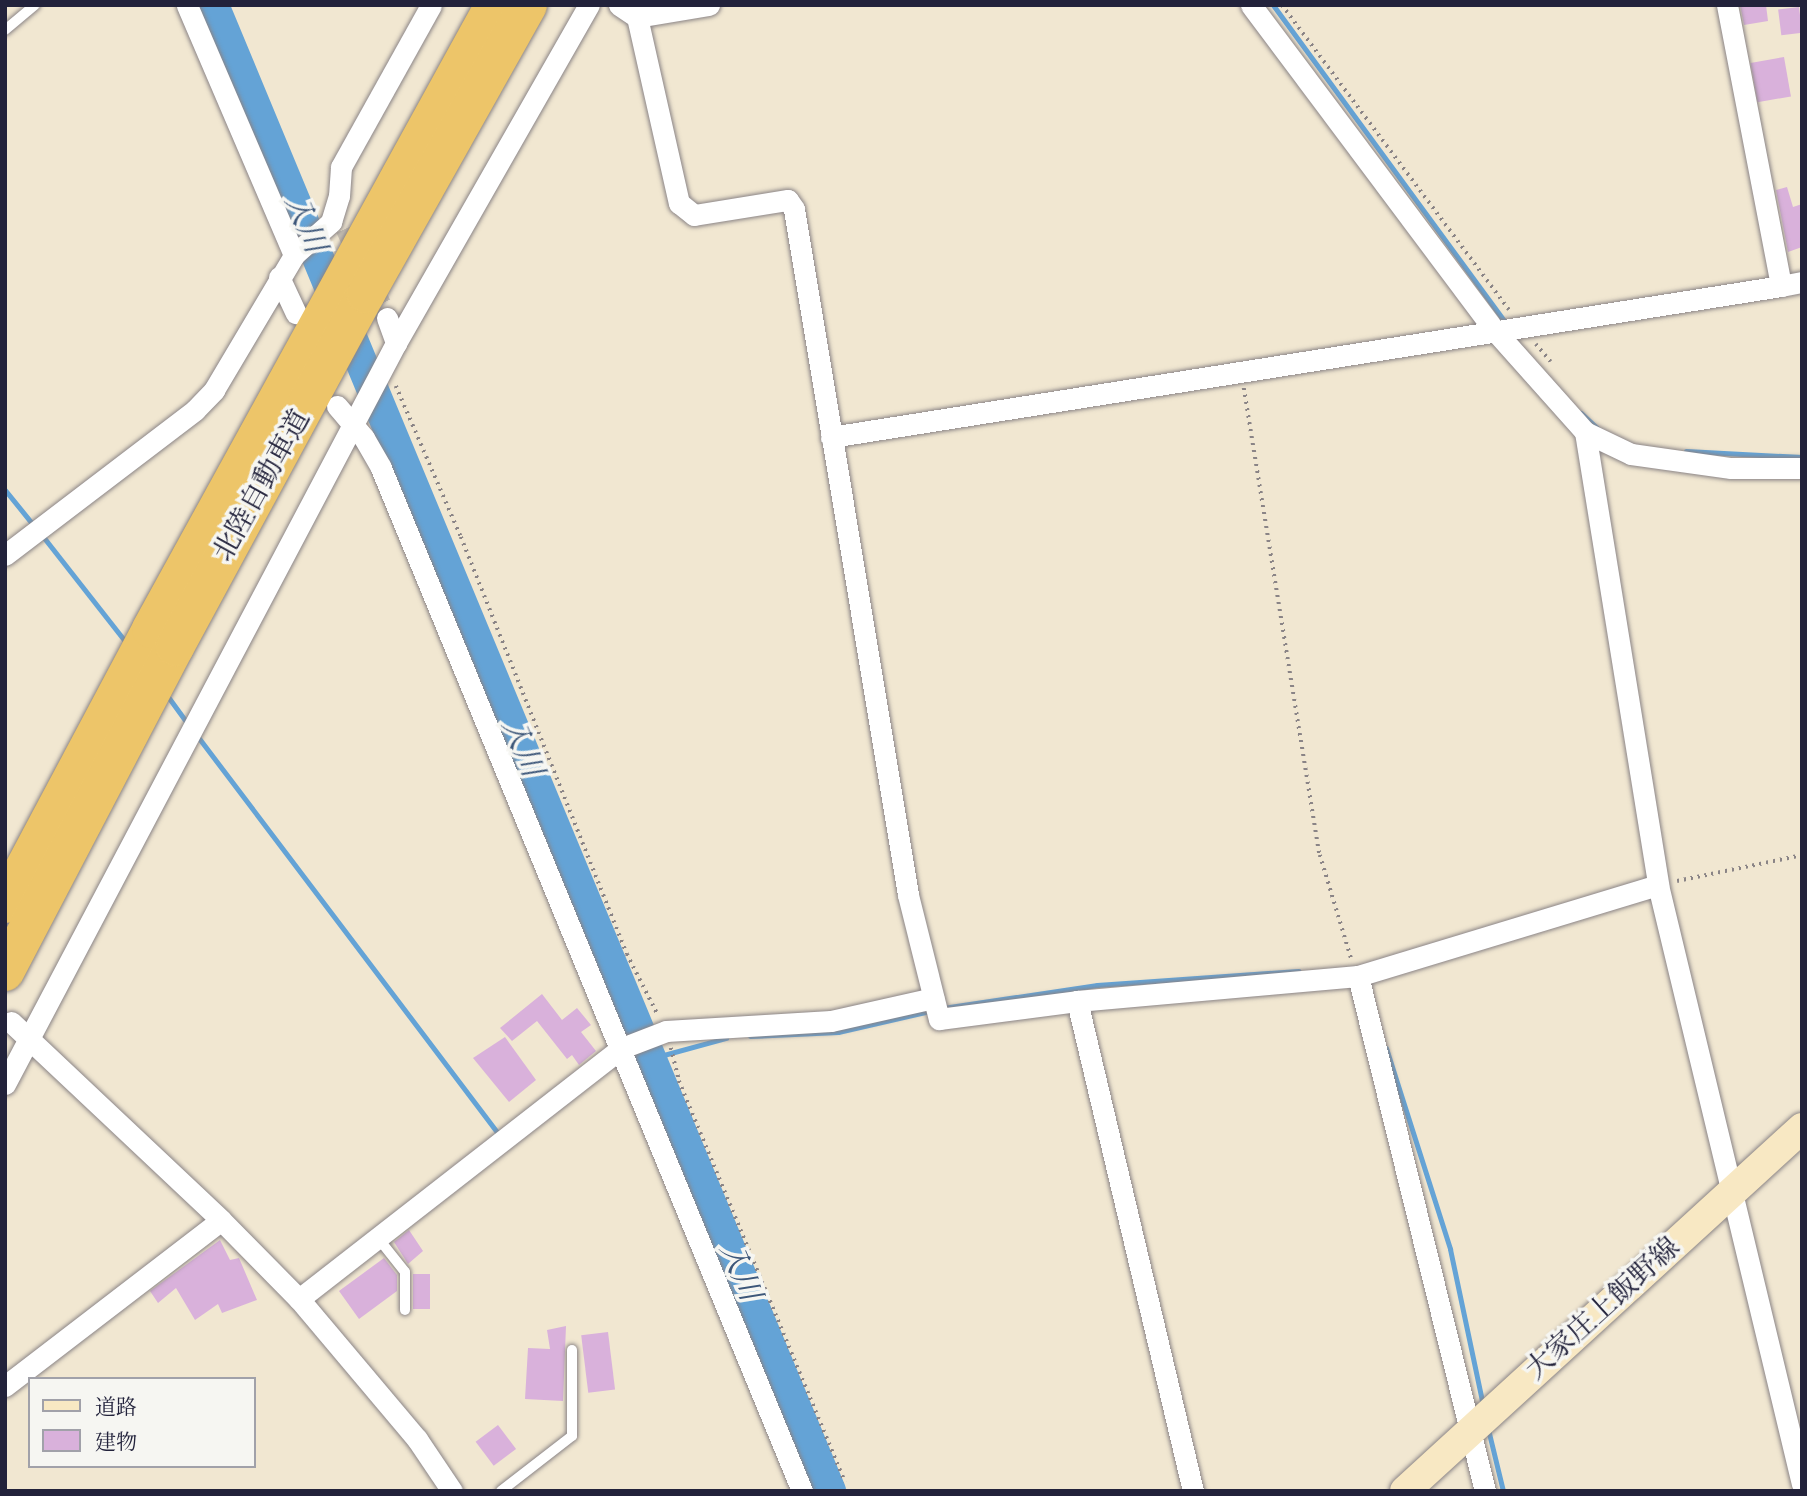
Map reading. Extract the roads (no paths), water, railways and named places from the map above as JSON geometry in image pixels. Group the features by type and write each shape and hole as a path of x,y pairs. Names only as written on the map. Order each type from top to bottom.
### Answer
{"highway":[{"name":"北陸自動車道","path":"5,904 304,323 367,292 494,5"},
{"name":"北陸自動車道","path":"5,972 175,647 367,292 528,5"}],"main road":[{"name":"大家庄上飯野線","path":"1405,1491 1802,1128"}],"street":[{"path":"187,5 294,255"},
{"path":"5,555 195,410 214,390 294,255 331,222 341,219 341,167 431,5"},
{"path":"5,1084 396,343 589,5"},
{"path":"709,5 628,11 680,203 694,215 788,200 794,209 908,895 939,1019 1077,1001 1358,976 1658,885"},
{"path":"1251,5 1496,331 1585,432 1631,454 1731,468 1802,468"},
{"path":"831,437 1791,284 1727,5"},
{"path":"279,277 304,323"},
{"path":"367,292 396,343"},
{"path":"337,405 357,418 380,468 622,1048 802,1491"},
{"path":"1585,432 1658,885 1802,1484"},
{"path":"1358,976 1485,1491"},
{"path":"299,1300 622,1048 663,1032 831,1021 933,999"},
{"path":"1077,1001 1193,1491"},
{"path":"11,1022 221,1220 299,1300 417,1439 452,1491"},
{"path":"5,1386 221,1220"}],"lane":[{"path":"5,30 35,5"},
{"path":"378,1238 405,1272 405,1310"},
{"path":"501,1491 572,1436 572,1350"}],"waterway":[{"name":"入川","path":"213,5 830,1491"},
{"path":"1273,5 1507,325"},
{"path":"1581,413 1597,428"},
{"path":"1686,451 1802,457"},
{"path":"5,490 35,527"},
{"path":"41,534 128,645"},
{"path":"166,694 189,726"},
{"path":"195,733 500,1136"},
{"path":"943,1008 1097,985 1299,971"},
{"path":"750,1036 838,1032 930,1011"},
{"path":"649,1059 726,1038"},
{"path":"1386,1048 1450,1249 1483,1406"},
{"path":"629,1058 646,1051"},
{"path":"1488,1429 1503,1491"}],"tunnel":[{"path":"346,228 387,318"}]}
